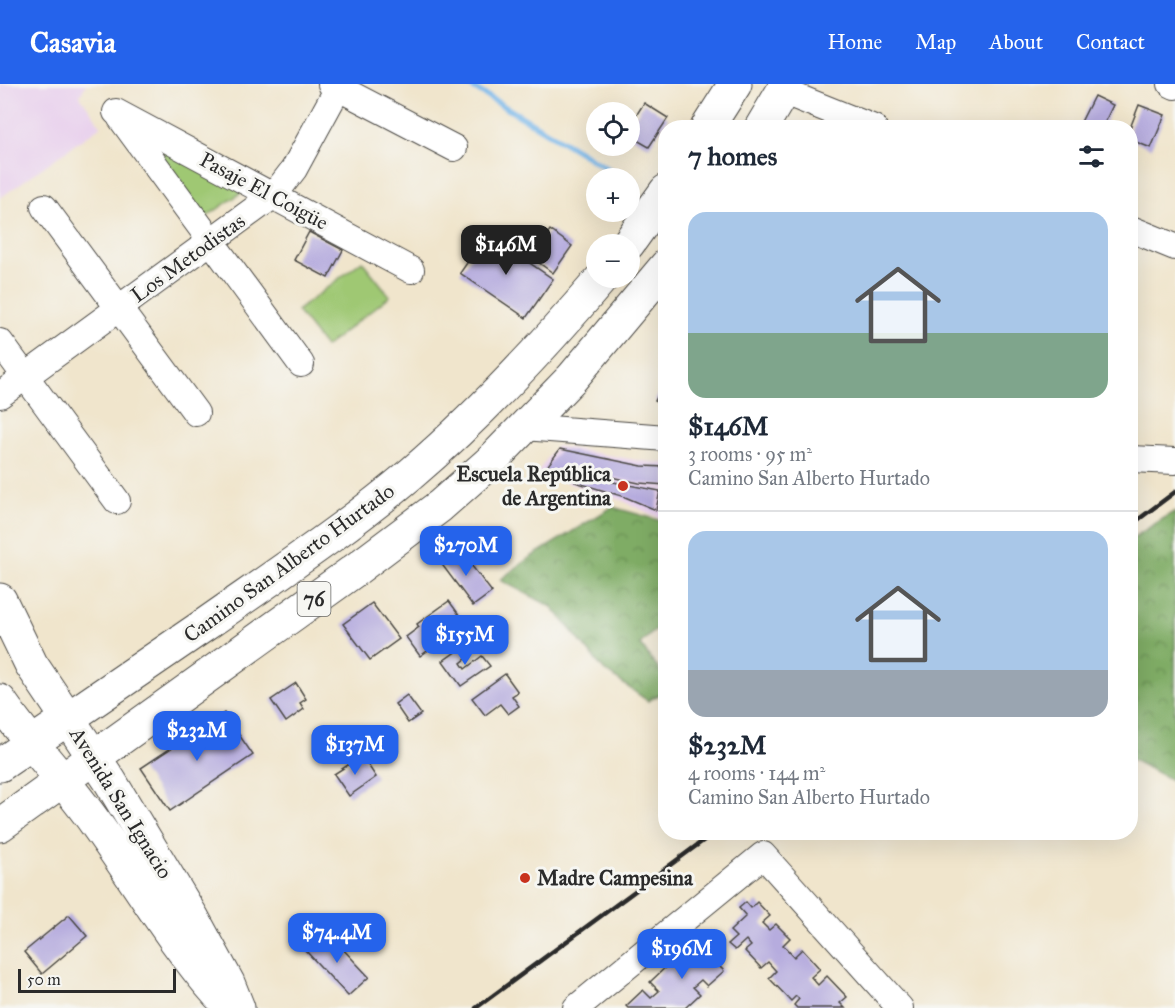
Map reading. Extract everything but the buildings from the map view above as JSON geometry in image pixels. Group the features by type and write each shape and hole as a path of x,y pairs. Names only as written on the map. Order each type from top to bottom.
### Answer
{"main road":[{"path":"712,120 735,84"},
{"path":"766,120 784,88"},
{"path":"635,234 658,202"},
{"name":"Camino San Alberto Hurtado","path":"0,825 433,512 492,460 572,378 658,276"},
{"name":"Camino San Alberto Hurtado","path":"0,765 317,548 388,493 492,399 593,288"},
{"name":"Avenida San Ignacio","path":"0,600 31,664 93,757 192,917 228,983 238,1008"},
{"name":"Avenida San Ignacio","path":"0,701 97,825 200,974 230,1008"}],"street":[{"path":"335,86 454,148"},
{"name":"Los Metodistas","path":"0,395 274,195 294,169 335,86"},
{"path":"784,88 856,120"},
{"name":"Pasaje El Coigüe","path":"211,241 116,112 411,270"},
{"path":"44,207 196,413"},
{"path":"1138,232 1175,247"},
{"path":"211,241 301,364"},
{"path":"0,342 117,501"},
{"path":"524,427 658,437"},
{"path":"1138,459 1171,458"},
{"path":"576,1008 763,855 900,1008"}],"shaded area":[{"path":"0,84 86,84 80,96 101,126 0,198"},
{"name":"Escuela República de Argentina","path":"556,446 658,462 658,517 621,500 537,473"}],"green space":[{"path":"145,137 248,188 203,219"},
{"path":"362,261 390,296 325,347 297,311"},
{"path":"612,507 658,520 658,627 640,644 658,668 658,695 648,701 604,670 552,607 500,580 529,558"},
{"path":"1175,511 1175,782 1138,763 1138,535"}],"waterway":[{"path":"467,84 606,168"}],"railway":[{"path":"1138,520 1175,492"},
{"path":"476,1008 704,840"}],"place":[{"name":"Escuela República de Argentina","path":"623,486"},
{"name":"Madre Campesina","path":"525,878"}]}
